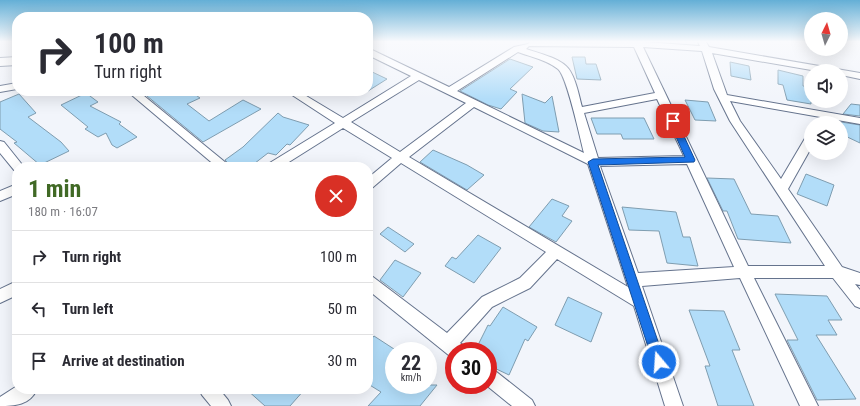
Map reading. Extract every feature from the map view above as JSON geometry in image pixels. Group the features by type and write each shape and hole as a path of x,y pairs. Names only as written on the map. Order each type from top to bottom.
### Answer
{"main road":[{"path":"0,62 12,61"}],"street":[{"path":"388,61 593,162 691,160"},
{"path":"449,91 498,61"},
{"path":"550,61 563,68 570,82 593,162 674,406"},
{"path":"645,61 744,272 809,406"},
{"path":"710,61 723,97 735,121 837,272 860,301"},
{"path":"784,61 804,65"},
{"path":"848,73 860,76"},
{"path":"280,162 418,76"},
{"path":"0,89 12,87"},
{"path":"578,111 661,95"},
{"path":"138,96 219,162"},
{"path":"299,96 640,302"},
{"path":"723,97 808,116"},
{"path":"373,181 401,157 473,103"},
{"path":"848,120 860,121"},
{"path":"0,144 14,162"},
{"path":"781,189 804,150"},
{"path":"0,196 12,191"},
{"path":"456,342 487,302 524,283 536,273 556,251"},
{"path":"633,280 744,272 837,272 860,279"},
{"path":"373,285 446,342"},
{"path":"0,296 12,290"},
{"path":"497,383 526,406"},
{"path":"2,406 20,394"},
{"path":"212,394 222,406"}],"building":[{"path":"507,61 516,61 533,67 510,89 517,92 501,109 488,105 460,91"},
{"path":"573,61 586,61 586,64 596,64 601,80 577,79"},
{"path":"730,62 749,66 751,80 731,76"},
{"path":"778,70 803,76 804,103 787,100 783,85 778,84"},
{"path":"373,72 387,79 373,88"},
{"path":"522,94 545,103 552,96 559,132 543,131 525,123"},
{"path":"14,96 21,96 36,113 28,117 61,142 69,151 46,162 36,162 14,143 17,142 0,129 0,102"},
{"path":"80,96 90,96 98,102 90,106 121,122 119,124 137,137 117,148 112,145 106,133 98,137 85,129 88,127 61,105"},
{"path":"147,96 197,96 200,98 187,104 209,121 243,100 261,109 203,142"},
{"path":"685,100 708,102 716,121 695,120"},
{"path":"851,104 860,105 860,116 843,114"},
{"path":"278,113 283,117 309,125 290,145 287,144 276,155 268,153 256,162 227,162 225,160 243,147"},
{"path":"591,118 644,118 654,139 623,139 621,134 597,134"},
{"path":"848,123 860,125 860,143 848,137"},
{"path":"433,150 467,165 484,175 467,190 420,162"},
{"path":"806,174 834,185 827,206 797,194"},
{"path":"707,178 734,179 751,214 778,216 791,243 738,239 727,211 723,211"},
{"path":"552,199 569,206 562,216 572,221 556,242 529,227"},
{"path":"622,207 676,212 683,237 690,237 698,266 667,263 659,231 629,230"},
{"path":"388,227 414,244 405,252 380,234"},
{"path":"478,235 501,248 474,283 445,266 452,257 456,259"},
{"path":"395,260 421,273 403,297 380,280"},
{"path":"775,294 827,296 842,320 828,320 837,335 816,335 856,399 817,400 787,340 798,340"},
{"path":"568,297 602,313 591,342 555,325"},
{"path":"503,307 537,327 528,341 525,339 509,375 497,369 497,342 480,342 488,325 490,326"},
{"path":"689,310 724,311 740,350 732,350 754,406 718,406 705,366 710,366"},
{"path":"374,336 385,343 385,394 430,394 420,406 368,406 381,392 373,387"},
{"path":"252,394 301,394 290,406 265,406"}],"route":[{"path":"659,362 593,162 691,160 673,121"}]}
